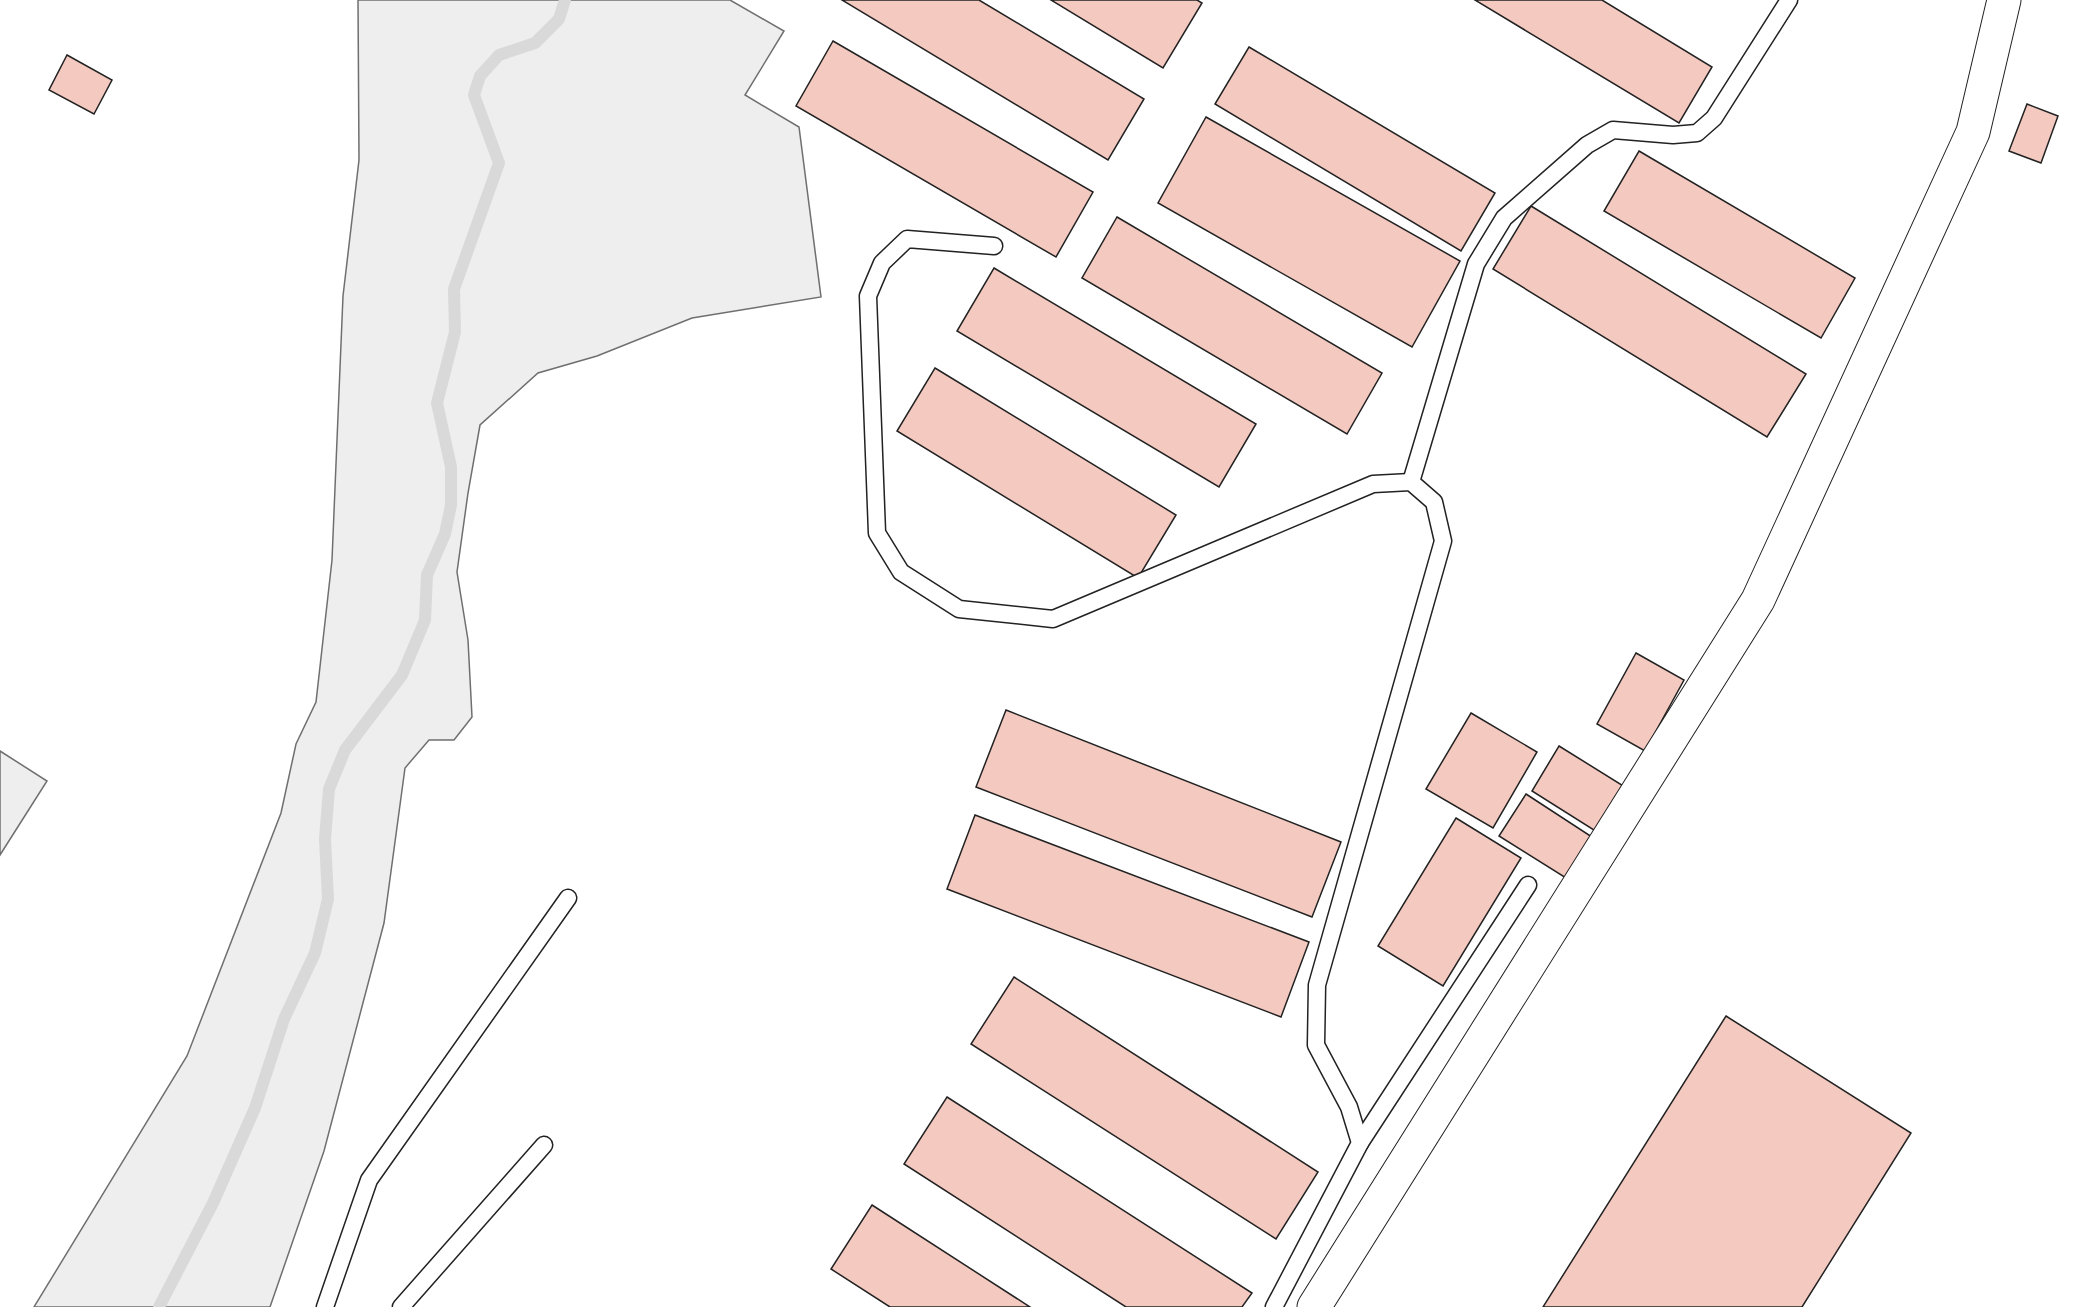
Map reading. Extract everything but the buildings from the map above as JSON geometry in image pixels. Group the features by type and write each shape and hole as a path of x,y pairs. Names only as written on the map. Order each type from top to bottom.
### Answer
{"street":[{"path":"1314,1307 1758,600 1973,132 2004,0"}],"lane":[{"path":"1411,482 1476,264 1504,218 1587,145 1612,130 1673,135 1697,133 1714,118 1789,0"},
{"path":"994,246 907,239 882,263 868,297 877,533 901,572 959,609 1053,619 1372,484 1411,482 1434,502 1443,541 1317,985 1316,1045 1349,1107 1360,1143"},
{"path":"1274,1307 1360,1143 1528,885"},
{"path":"325,1307 369,1180 568,898"},
{"path":"401,1307 544,1145"}],"shaded area":[{"path":"358,0 730,0 784,31 745,95 799,127 821,297 692,318 597,356 538,373 480,425 457,572 468,640 472,717 454,740 429,740 405,768 384,923 324,1151 270,1307 34,1307 187,1056 281,813 296,744 316,702 332,560 343,296 359,160"},
{"path":"0,751 47,781 0,855"}],"waterway":[{"path":"159,1307 213,1203 255,1108 284,1019 315,953 328,899 325,839 329,789 345,750 402,675 425,620 427,575 445,534 451,505 451,467 437,403 455,332 454,289 499,163 474,95 480,76 499,55 535,43 559,19 565,0"}]}
